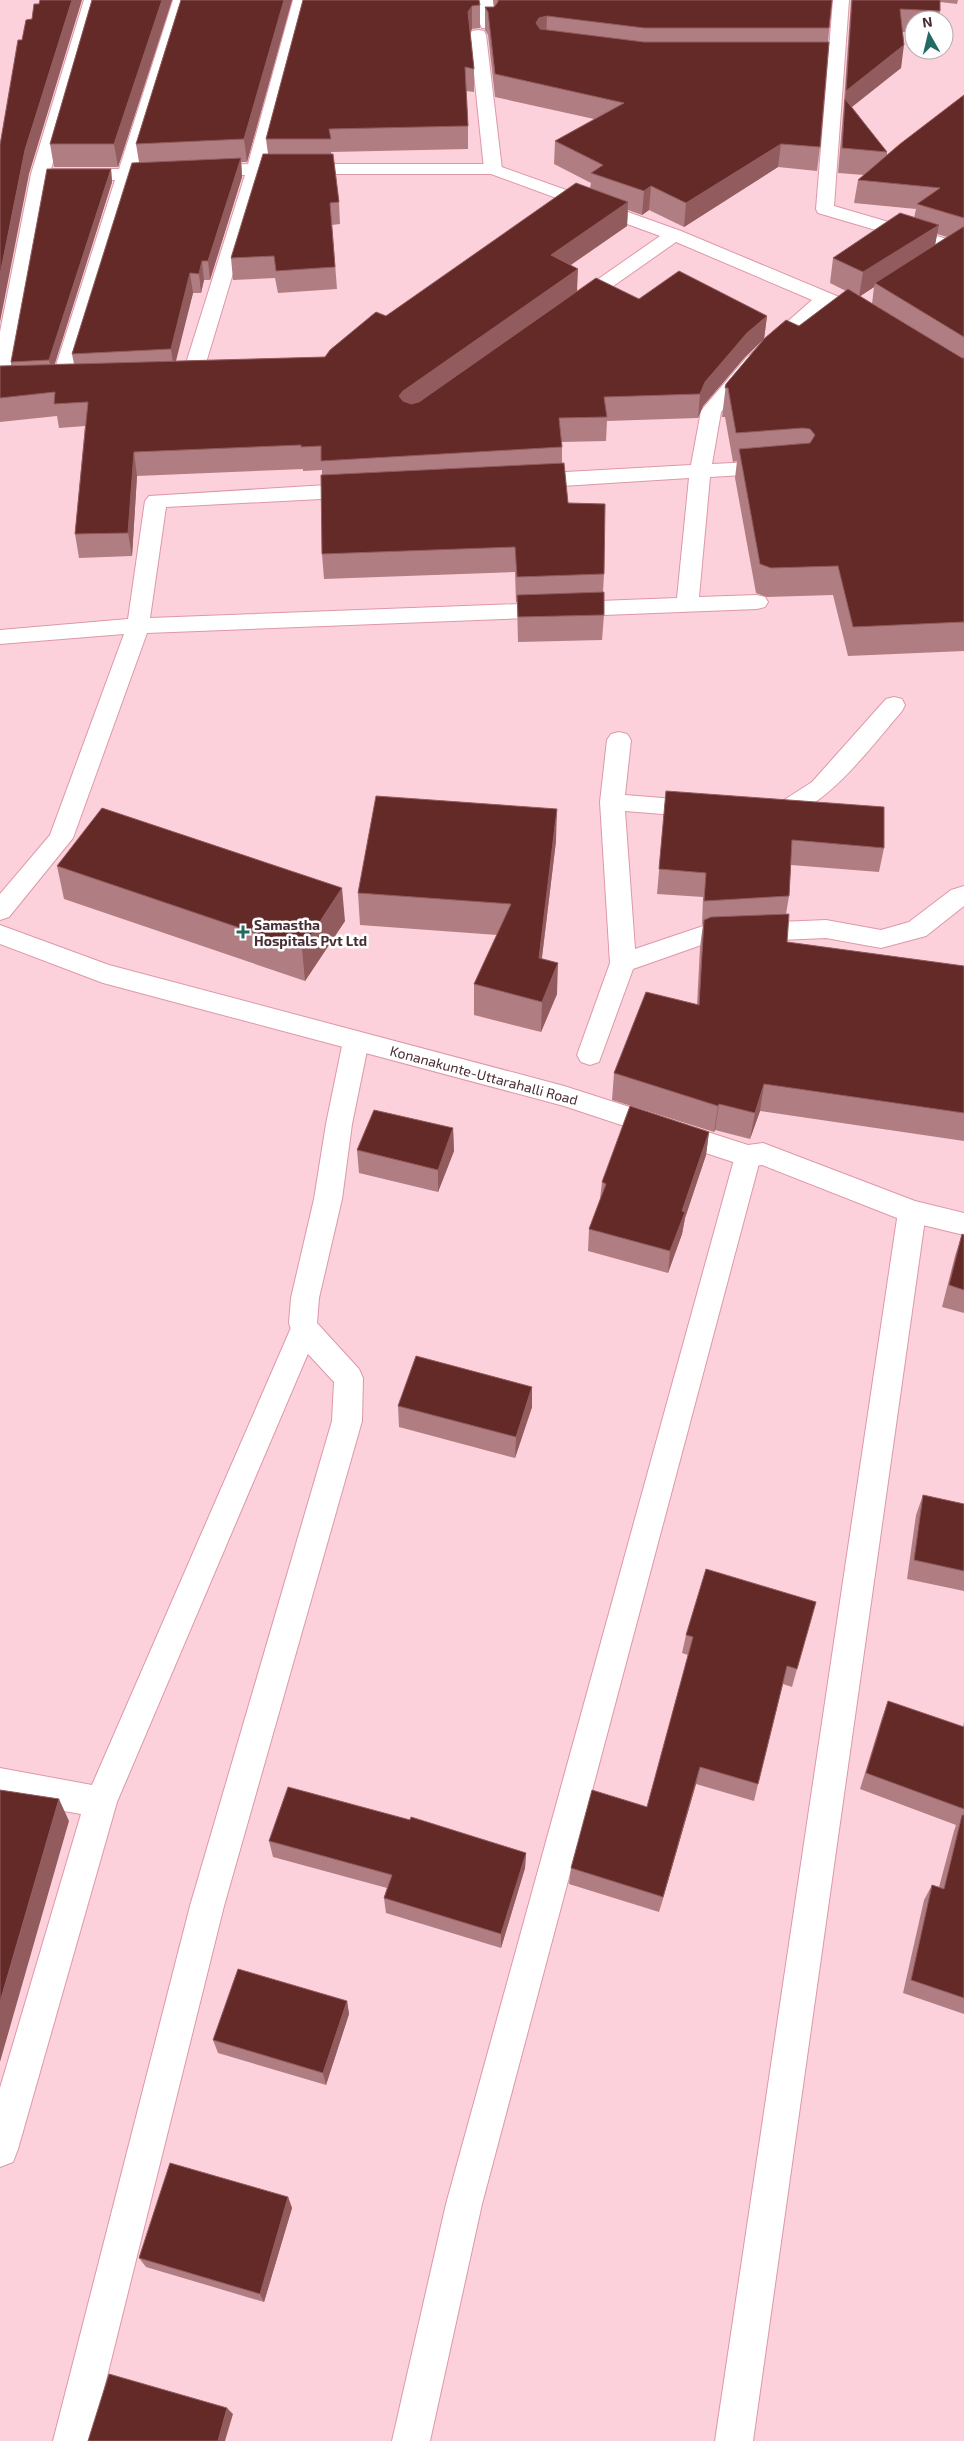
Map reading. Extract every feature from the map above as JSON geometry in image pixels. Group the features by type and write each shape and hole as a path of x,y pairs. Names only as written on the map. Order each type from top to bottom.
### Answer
{"street":[{"path":"6,383 40,174 92,0"},
{"path":"98,379 52,381 126,175 181,0"},
{"path":"212,376 183,376 256,169 301,0"},
{"path":"485,0 483,30 493,169"},
{"path":"841,0 825,208 960,249"},
{"path":"817,58 836,58"},
{"path":"40,174 126,175 256,169 493,169 674,235 825,298 861,307 876,326"},
{"path":"562,313 674,235"},
{"path":"931,262 960,249"},
{"path":"687,604 700,472 710,411 753,362 825,298"},
{"path":"513,482 790,465"},
{"path":"0,911 61,838 138,626 156,501 375,489"},
{"path":"0,637 138,626 757,602"},
{"path":"612,802 759,813 791,807 820,788 894,705"},
{"path":"590,1055 622,963 612,802 619,740"},
{"path":"622,963 706,934 826,929 881,939 917,929 960,896 964,896"},
{"name":"Konanakunte-Uttarahalli Road","path":"0,934 103,973 564,1096 748,1156 762,1154 912,1212 964,1224"},
{"path":"0,2149 101,1802 304,1330 306,1298 328,1199 338,1124 356,1041"},
{"path":"411,2441 464,2204 748,1156"},
{"path":"734,2441 912,1212"},
{"path":"72,2441 207,1906 347,1421 349,1378 304,1330"},
{"path":"0,1784 101,1802"}],"building":[{"path":"40,0 72,0 25,150 0,275 0,145 18,40 22,40 26,20 32,19 34,4 39,4"},
{"path":"92,0 162,0 114,144 50,144"},
{"path":"181,0 284,0 244,139 136,144"},
{"path":"303,0 479,0 480,5 472,6 468,12 474,69 465,67 468,126 329,129 331,139 266,139"},
{"path":"498,0 832,0 829,28 644,28 547,16 539,18 536,23 540,29 644,42 829,42 820,147 781,144 686,203 651,186 644,191 591,173 603,165 555,141 624,103 495,74 488,12 485,7 494,7"},
{"path":"852,0 940,0 940,10 900,9 904,45 846,91"},
{"path":"964,95 964,218 917,204 940,188 858,180 900,144"},
{"path":"845,99 887,152 842,148"},
{"path":"263,154 333,154 339,202 330,203 335,267 276,271 274,256 231,258"},
{"path":"241,158 208,261 202,261 199,274 190,273 171,349 72,354 132,163"},
{"path":"47,169 111,169 49,360 11,362"},
{"path":"576,183 628,202 551,255 578,269 403,391 399,396 403,401 411,404 419,402 596,278 639,299 679,271 767,316 747,333 705,382 700,394 604,397 607,417 559,418 562,447 321,461 321,446 301,447 301,445 134,452 128,533 75,534 88,402 54,404 55,392 0,398 0,366 325,357 330,350 376,312 386,316"},
{"path":"900,213 939,225 863,272 833,258"},
{"path":"964,227 964,337 875,283"},
{"path":"848,289 964,358 964,622 853,627 838,566 771,568 760,564 739,449 810,443 815,435 810,429 803,428 736,433 728,388 725,388 726,384 765,338 786,320 799,326"},
{"path":"564,463 568,503 605,504 604,574 517,577 515,547 322,554 321,475"},
{"path":"604,592 604,615 518,617 517,595"},
{"path":"666,791 884,807 884,848 792,840 789,896 704,901 706,873 659,869"},
{"path":"376,796 557,809 539,958 558,963 542,1002 474,984 511,904 358,893"},
{"path":"102,808 342,888 302,949 57,866"},
{"path":"789,914 787,942 964,966 964,1113 764,1084 755,1113 719,1104 718,1106 614,1073 646,992 699,1005 704,920 711,917"},
{"path":"630,1106 709,1132 682,1211 685,1212 670,1251 589,1229 606,1184 602,1182"},
{"path":"374,1110 453,1128 438,1170 357,1150"},
{"path":"962,1234 964,1235 964,1290 949,1285"},
{"path":"416,1356 532,1387 516,1437 398,1406"},
{"path":"923,1495 964,1504 964,1571 914,1560"},
{"path":"706,1569 816,1602 797,1669 787,1666 758,1784 700,1767 663,1897 571,1868 592,1790 647,1807 693,1637 686,1635"},
{"path":"888,1701 964,1727 964,1809 866,1773"},
{"path":"288,1787 410,1820 411,1817 526,1853 501,1934 384,1898 392,1875 269,1841"},
{"path":"0,1790 59,1799 0,2002"},
{"path":"962,1815 964,1815 964,1998 911,1980 932,1885 944,1889"},
{"path":"238,1969 347,2001 323,2073 213,2040"},
{"path":"170,2163 288,2197 260,2294 139,2258"},
{"path":"109,2374 227,2408 218,2441 88,2441"}],"place":[{"name":"Samastha Hospitals Pvt Ltd","path":"243,932"}]}
